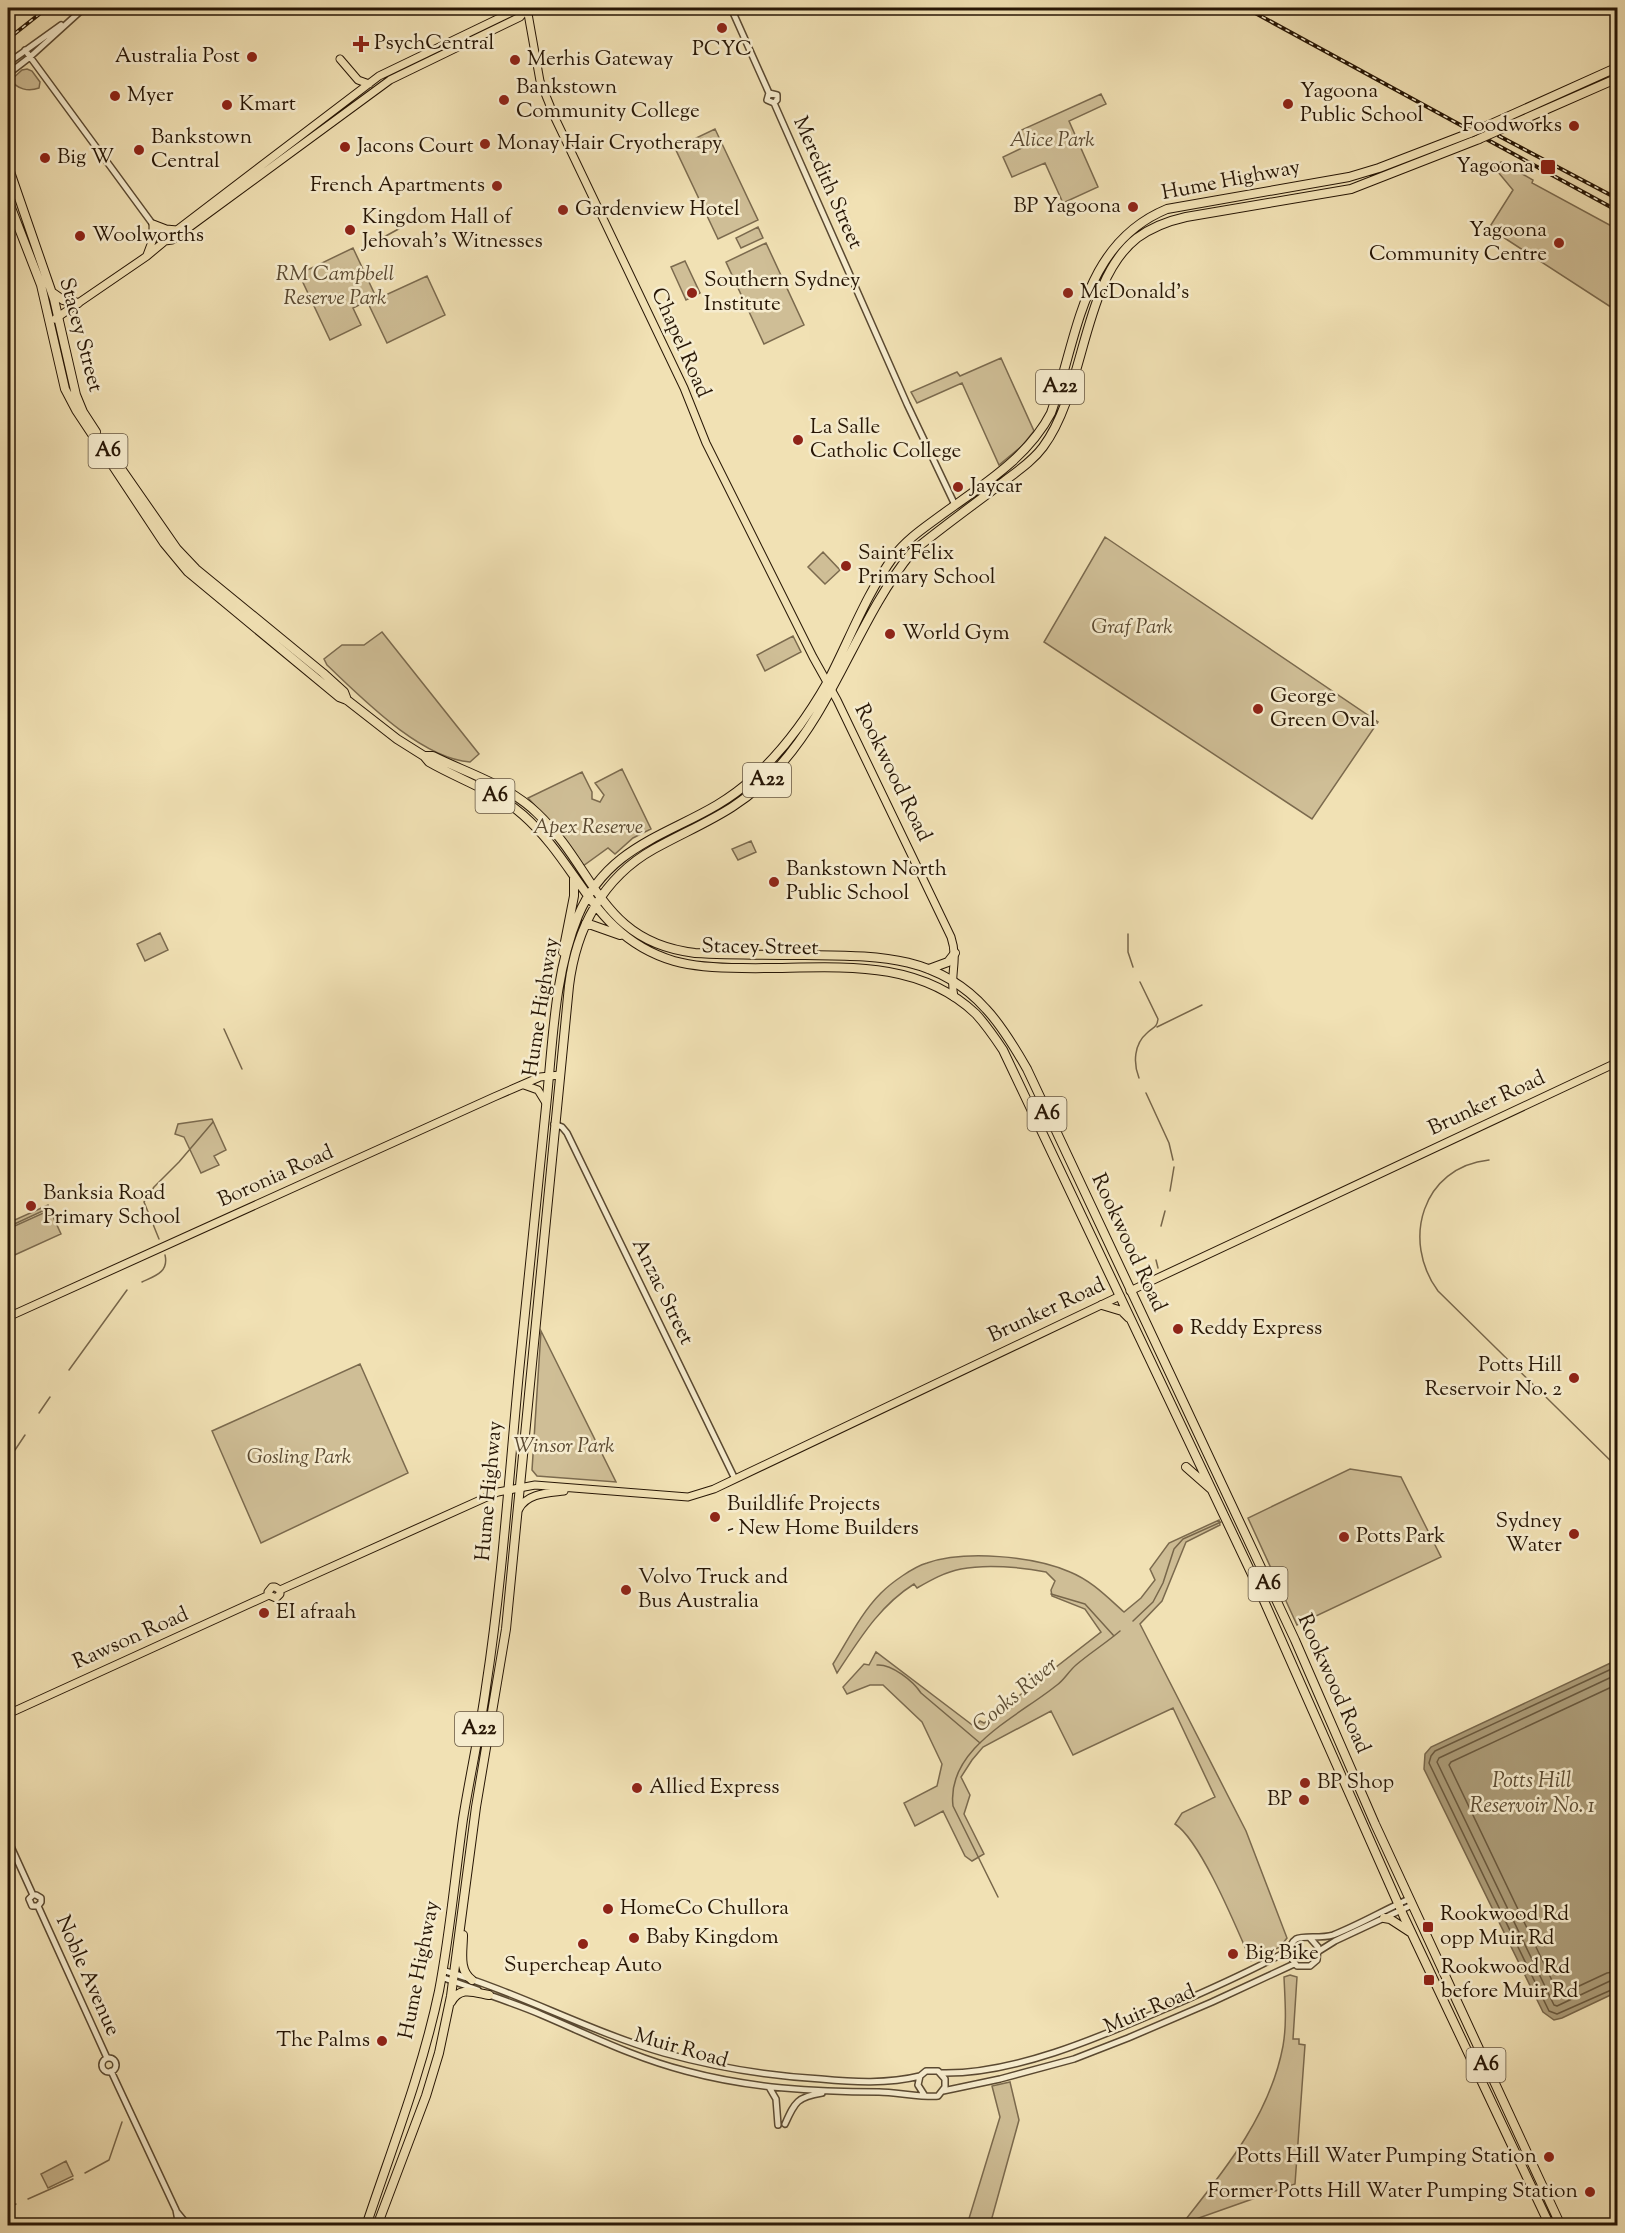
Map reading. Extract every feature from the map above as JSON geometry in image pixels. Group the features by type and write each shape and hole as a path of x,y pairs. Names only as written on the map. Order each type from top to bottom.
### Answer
{"highway":[{"name":"Hume Highway","path":"366,2226 415,2085 442,1973 464,1813 487,1682 501,1571 546,1103 561,977 572,933 588,897 621,859 640,844 718,804 744,786 766,765 799,727 827,682 876,586 894,557 906,543 1020,456 1042,430 1058,393 1090,287 1115,246 1134,227 1167,209 1349,177 1470,133 1617,68"},
{"name":"Hume Highway","path":"377,2226 426,2096 447,2016 476,1807 502,1659 573,960 586,923 600,897 614,880 643,855 728,812 754,792 793,750 816,719 900,566 913,551 1021,469 1041,450 1054,430 1066,404 1102,289 1116,261 1135,239 1165,222 1186,217 1351,189 1479,139 1617,78"},
{"name":"Stacey Street","path":"8,166 52,292 72,381 83,412 169,540 196,569 323,673 344,693 347,700"},
{"name":"Stacey Street","path":"8,200 36,269 63,382 73,406 178,561 339,697 347,700 429,762 490,793 524,816 548,841 595,906 624,936 653,953 686,964 725,968 871,969 907,976 934,986 954,997"},
{"path":"52,292 63,300 78,303"},
{"path":"906,543 913,551"},
{"name":"Stacey Street","path":"424,756 433,756 486,779 522,800 553,829 594,889 619,920 645,939 676,950 706,953 877,957 929,969 952,981"},
{"path":"561,977 563,943 574,896 574,878"},
{"path":"586,923 624,936"},
{"path":"929,969 948,962 955,952"},
{"name":"Rookwood Road","path":"952,981 985,1008 1027,1069 1295,1640 1411,1902 1561,2226"},
{"name":"Rookwood Road","path":"954,997 976,1014 1003,1050 1213,1490 1285,1645 1399,1907 1550,2226"},
{"name":"Brunker Road","path":"1120,1296 1130,1291"},
{"path":"1102,1305 1122,1311 1132,1321"},
{"path":"1186,1467 1213,1490"},
{"path":"462,1907 463,1966 465,1973 472,1980"},
{"path":"1384,1918 1390,1919 1412,1933"},
{"path":"447,2016 452,2000 459,1992 466,1990 489,1995"}],"main road":[{"path":"50,322 147,255 387,71 516,10 528,8"},
{"path":"165,241 172,240 390,80 520,17 528,8"},
{"name":"Chapel Road","path":"528,8 541,82 551,108 679,377 706,443 827,682"},
{"path":"340,59 358,81 369,84"},
{"path":"147,255 153,238 153,224 177,230"},
{"name":"Rookwood Road","path":"827,682 951,937 955,952 955,970 952,981 954,997"},
{"name":"Brunker Road","path":"1130,1291 1617,1062"},
{"name":"Boronia Road","path":"8,1317 522,1084 549,1075 560,1075"},
{"path":"522,1084 538,1090 546,1103"},
{"name":"Brunker Road","path":"508,1490 536,1485 688,1497 714,1489 1120,1296"},
{"path":"518,1514 524,1501 531,1497 582,1489"},
{"name":"Rawson Road","path":"8,1714 269,1595 276,1598 280,1590 498,1492 508,1490"}],"street":[{"path":"8,63 84,8"},
{"name":"Meredith Street","path":"731,8 769,93 777,95 774,103 903,395 955,506"},
{"path":"8,74 30,57 67,21"},
{"path":"25,50 165,241"},
{"name":"Anzac Street","path":"555,1124 567,1133 735,1479"},
{"name":"Noble Avenue","path":"8,1840 33,1895 29,1903 32,1906 38,1906 107,2058 115,2062 115,2067 111,2071 176,2211"},
{"path":"1310,1938 1319,1951 1317,1960 1310,1966 1300,1967 1294,1964 1286,1952 1298,1938 1334,1934 1411,1902"},
{"path":"1319,1951 1384,1918 1399,1907"},
{"name":"Muir Road","path":"941,2073 994,2068 1064,2049 1137,2021 1286,1952"},
{"name":"Muir Road","path":"944,2091 1074,2059 1128,2038 1294,1964"},
{"name":"Muir Road","path":"442,1973 609,2046 714,2078 769,2087 830,2092 898,2092 926,2096"},
{"name":"Muir Road","path":"453,1977 472,1980 663,2053 724,2067 770,2075 840,2080 884,2081 920,2076"},
{"path":"930,2070 941,2073 945,2079 944,2091 934,2097 926,2096 919,2089 920,2076 930,2070"},
{"path":"769,2087 776,2098 778,2125"},
{"path":"785,2124 793,2106 799,2100 806,2096 830,2092"},
{"path":"176,2211 188,2224"},
{"path":"176,2211 179,2226 188,2224"}],"green space":[{"path":"22,70 32,71 40,82 39,88 23,89 11,80"},
{"name":"Alice Park","path":"1101,94 1106,104 1069,121 1098,187 1063,203 1045,163 1012,177 1003,157 1024,147 1017,132"},
{"path":"715,129 758,220 718,239 675,148"},
{"path":"1501,162 1533,180 1532,183 1617,229 1617,311 1489,228 1513,190 1493,166"},
{"path":"758,227 763,238 741,248 736,238"},
{"path":"766,243 804,325 764,344 726,262"},
{"name":"RM Campbell Reserve Park","path":"353,248 377,299 427,276 445,315 387,343 367,301 353,308 361,325 330,340 299,274"},
{"path":"685,261 700,293 686,300 671,267"},
{"path":"1001,358 1034,431 1022,446 999,465 962,383 917,403 911,392 957,372 960,376"},
{"name":"Graf Park","path":"1105,537 1378,722 1312,819 1044,642"},
{"path":"823,552 840,570 825,584 808,567"},
{"path":"382,632 479,754 470,762 431,750 412,738 374,709 327,665 324,659 342,645 364,645"},
{"path":"793,636 801,652 765,671 757,655"},
{"name":"Apex Reserve","path":"622,769 651,829 633,838 615,854 608,848 583,866 553,825 528,798 582,772 592,792 592,799 600,802 604,795 595,783"},
{"path":"751,841 756,852 738,860 732,849"},
{"path":"160,933 168,950 145,961 137,944"},
{"path":"212,1119 226,1150 214,1156 219,1165 201,1173 184,1137 175,1134 178,1124"},
{"path":"48,1205 49,1208 8,1227 8,1223"},
{"path":"50,1210 61,1234 8,1258 8,1229"},
{"name":"Winsor Park","path":"541,1331 616,1482 537,1476 532,1470"},
{"name":"Gosling Park","path":"360,1364 408,1473 261,1543 212,1431"},
{"name":"Potts Park","path":"1350,1469 1401,1477 1441,1557 1297,1625 1248,1518"},
{"path":"1219,1520 1220,1525 1186,1542 1162,1601 1140,1624 1246,1831 1287,1938 1280,1947 1251,1961 1207,1866 1185,1833 1175,1824 1182,1813 1215,1797 1173,1708 1073,1755 1051,1711 983,1747 961,1777 970,1795 964,1814 984,1854 972,1861 965,1856 943,1811 915,1826 904,1803 937,1786 942,1764 922,1722 883,1685 870,1685 847,1694 843,1687 864,1664 869,1665 876,1652 975,1727 980,1721 984,1723 1101,1632 1085,1609 1052,1596 1051,1590 1055,1581 1046,1572 1004,1567 971,1567 944,1574 917,1588 914,1584 880,1613 837,1673 833,1664 874,1601 896,1580 921,1565 943,1559 979,1556 1038,1562 1055,1566 1085,1580 1124,1612 1141,1598 1155,1580 1150,1569 1169,1543"},
{"path":"1290,1975 1297,1977 1293,2039 1299,2039 1299,2044 1305,2045 1295,2184 1182,2224 1244,2141 1268,2095 1283,2046 1284,1977"},
{"path":"1010,2082 1019,2120 990,2225 967,2225 1000,2117 992,2086"},
{"path":"66,2161 73,2176 48,2188 41,2174"}],"water":[{"name":"Potts Hill Reservoir No. 1","path":"1617,1660 1617,1992 1554,2020 1543,2012 1424,1769 1425,1754 1431,1747"}],"waterway":[{"path":"373,243 404,226"},
{"path":"1128,934 1128,952 1133,967"},
{"path":"1139,1078 1135,1060 1137,1048 1143,1037 1156,1026 1158,1019 1140,982"},
{"path":"1157,1027 1202,1005"},
{"path":"224,1029 242,1069"},
{"path":"1146,1093 1169,1143 1173,1160"},
{"path":"159,1239 144,1202 154,1187 213,1122"},
{"path":"1489,1160 1466,1166 1448,1176 1434,1191 1424,1209 1420,1229 1421,1250 1427,1271 1438,1291 1618,1468"},
{"path":"1170,1191 1174,1167"},
{"path":"1161,1226 1165,1211"},
{"path":"142,1282 160,1273 165,1266 165,1255"},
{"path":"1156,1260 1158,1268"},
{"path":"69,1370 127,1290"},
{"path":"39,1413 50,1397"},
{"path":"15,1450 25,1435"},
{"name":"Cooks River","path":"1133,1621 1153,1602 1163,1583 1174,1549 1183,1539 1221,1522"},
{"path":"1051,1594 1085,1604 1114,1636"},
{"name":"Cooks River","path":"998,1897 953,1806 954,1785 961,1767 988,1735 1057,1685 1076,1665 1120,1631"},
{"path":"877,1665 889,1667 902,1674 980,1743"},
{"path":"85,2173 109,2160 122,2122"},
{"path":"28,2199 73,2179"},
{"path":"8,2208 16,2204"}],"railway":[{"path":"8,39 47,8"},
{"path":"1246,8 1618,211"},
{"path":"1499,136 1618,199"}],"place":[{"name":"PCYC","path":"722,28"},
{"name":"PsychCentral","path":"361,44"},
{"name":"Australia Post","path":"252,57"},
{"name":"Merhis Gateway","path":"515,60"},
{"name":"Myer","path":"115,96"},
{"name":"Bankstown Community College","path":"504,100"},
{"name":"Yagoona Public School","path":"1288,104"},
{"name":"Kmart","path":"227,105"},
{"name":"Foodworks","path":"1574,126"},
{"name":"Monay Hair Cryotherapy","path":"485,144"},
{"name":"Jacons Court","path":"345,147"},
{"name":"Bankstown Central","path":"139,150"},
{"name":"Big W","path":"45,158"},
{"name":"Yagoona","path":"1548,167"},
{"name":"French Apartments","path":"497,186"},
{"name":"BP Yagoona","path":"1133,207"},
{"name":"Gardenview Hotel","path":"563,210"},
{"name":"Kingdom Hall of Jehovah's Witnesses","path":"350,230"},
{"name":"Woolworths","path":"80,236"},
{"name":"Yagoona Community Centre","path":"1559,243"},
{"name":"Southern Sydney Institute","path":"692,293"},
{"name":"McDonald's","path":"1068,293"},
{"name":"La Salle Catholic College","path":"798,440"},
{"name":"Jaycar","path":"958,487"},
{"name":"Saint Felix Primary School","path":"846,566"},
{"name":"World Gym","path":"890,634"},
{"name":"George Green Oval","path":"1258,709"},
{"name":"Bankstown North Public School","path":"774,882"},
{"name":"Banksia Road Primary School","path":"31,1206"},
{"name":"Reddy Express","path":"1178,1329"},
{"name":"Potts Hill Reservoir No. 2","path":"1574,1378"},
{"name":"Buildlife Projects - New Home Builders","path":"715,1517"},
{"name":"Sydney Water","path":"1574,1534"},
{"name":"Potts Park","path":"1344,1537"},
{"name":"Volvo Truck and Bus Australia","path":"626,1590"},
{"name":"EI afraah","path":"264,1613"},
{"name":"BP Shop","path":"1305,1783"},
{"name":"Allied Express","path":"637,1788"},
{"name":"BP","path":"1304,1800"},
{"name":"HomeCo Chullora","path":"608,1909"},
{"name":"Rookwood Rd opp Muir Rd","path":"1428,1927"},
{"name":"Baby Kingdom","path":"634,1938"},
{"name":"Supercheap Auto","path":"583,1944"},
{"name":"Big Bike","path":"1233,1954"},
{"name":"Rookwood Rd before Muir Rd","path":"1429,1980"},
{"name":"The Palms","path":"382,2041"},
{"name":"Potts Hill Water Pumping Station","path":"1549,2157"},
{"name":"Former Potts Hill Water Pumping Station","path":"1590,2192"}]}
